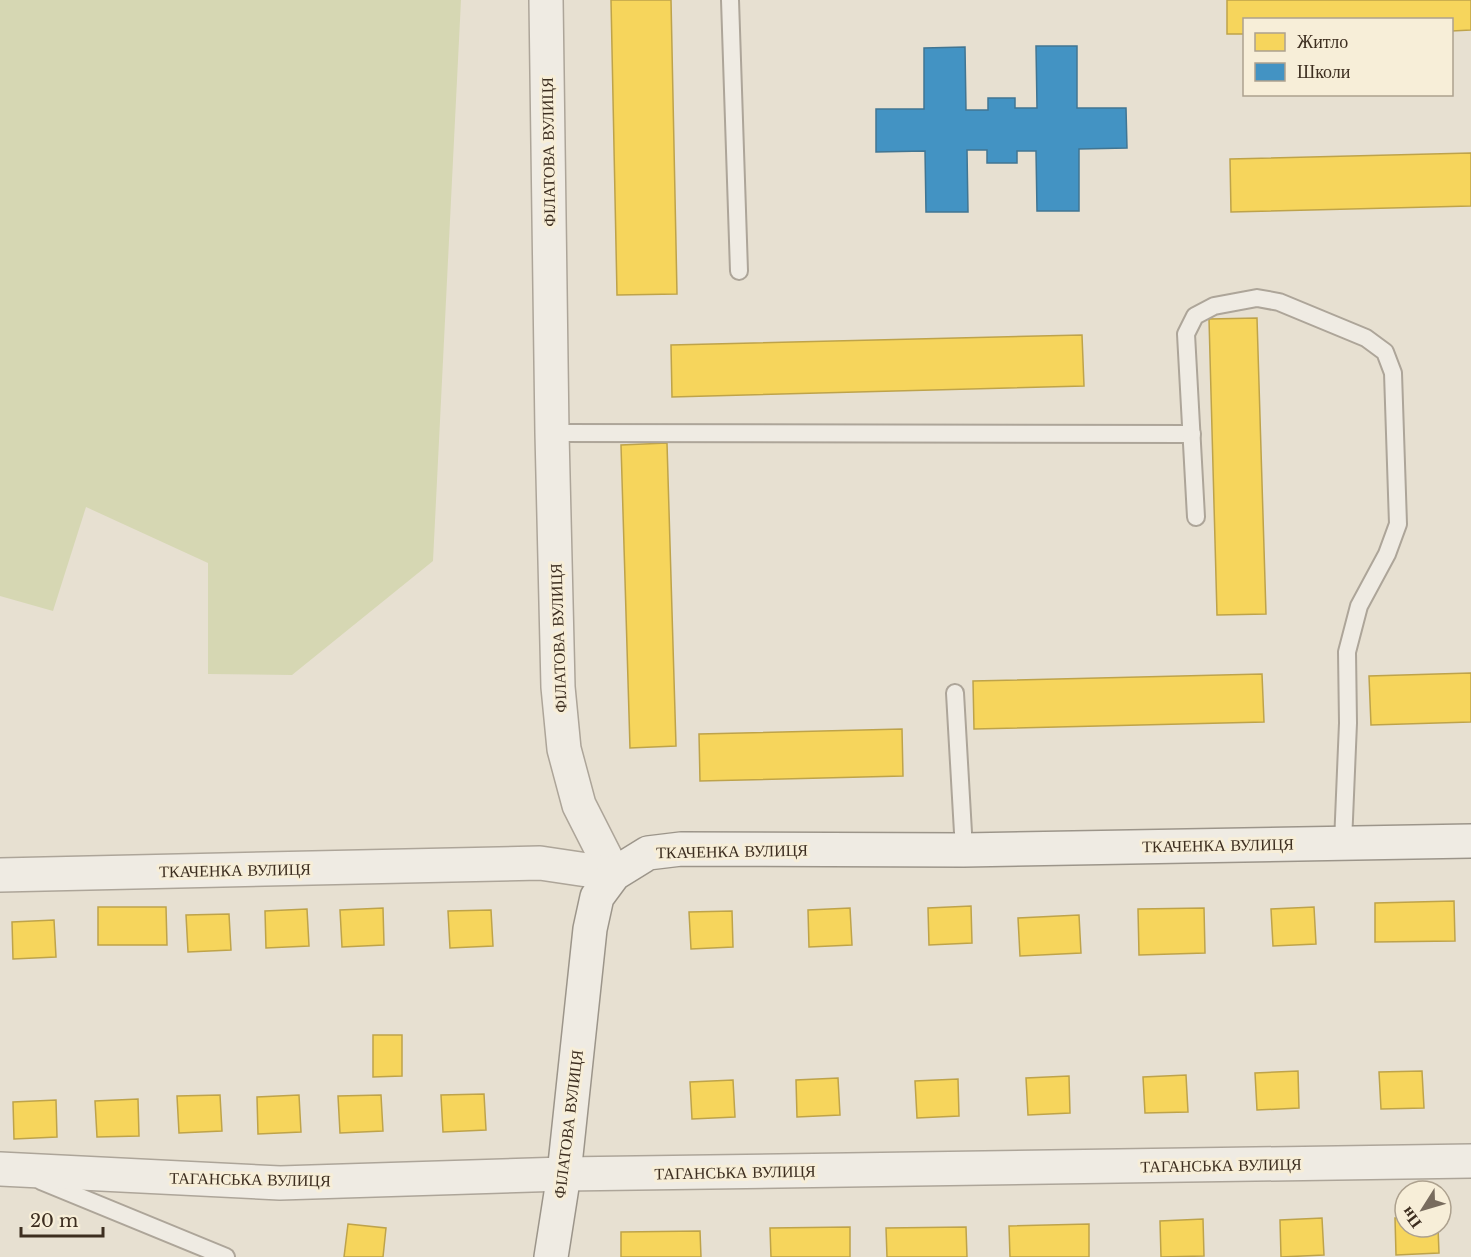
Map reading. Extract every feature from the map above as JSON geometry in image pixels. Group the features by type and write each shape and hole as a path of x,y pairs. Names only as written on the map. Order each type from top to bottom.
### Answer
{"street":[{"name":"ФІЛАТОВА ВУЛИЦЯ","path":"546,0 558,687 564,749 579,805 614,874 597,897 590,929 564,1174 550,1257"},
{"name":"ТКАЧЕНКА ВУЛИЦЯ","path":"0,875 540,863 614,874 648,853 681,849 964,850 1471,841"},
{"name":"ТАГАНСЬКА ВУЛИЦЯ","path":"8,1170 280,1183 564,1174 1471,1161"}],"lane":[{"path":"730,0 739,271"},
{"path":"1196,517 1186,334 1194,316 1214,306 1257,298 1279,302 1366,338 1384,352 1393,373 1398,524 1387,554 1359,606 1347,652 1348,723 1343,843"},
{"path":"552,434 1192,434"},
{"path":"955,693 964,850"},
{"path":"8,1170 226,1257"}],"green space":[{"path":"0,0 461,0 433,561 292,675 208,674 208,563 86,507 53,611 0,596"}],"building: Житло":[{"path":"611,0 671,0 677,294 617,295"},
{"path":"1227,0 1471,0 1471,30 1453,31 1453,18 1243,18 1243,34 1227,34"},
{"path":"1471,153 1471,206 1231,212 1230,159"},
{"path":"1257,318 1266,614 1217,615 1209,319"},
{"path":"1082,335 1084,386 672,397 671,345"},
{"path":"667,443 676,746 630,748 621,445"},
{"path":"1471,673 1471,722 1371,725 1369,676"},
{"path":"1262,674 1264,722 974,729 973,681"},
{"path":"902,729 903,776 700,781 699,734"},
{"path":"1454,901 1455,941 1375,942 1375,903"},
{"path":"971,906 972,943 929,945 928,908"},
{"path":"98,907 166,907 167,945 98,945"},
{"path":"1314,907 1316,944 1273,946 1271,909"},
{"path":"383,908 384,945 342,947 340,910"},
{"path":"850,908 852,945 809,947 808,910"},
{"path":"1204,908 1205,953 1139,955 1138,909"},
{"path":"307,909 309,946 266,948 265,911"},
{"path":"491,910 493,946 450,948 448,911"},
{"path":"732,911 733,947 691,949 689,912"},
{"path":"229,914 231,950 188,952 186,915"},
{"path":"1079,915 1081,953 1020,956 1018,918"},
{"path":"54,920 56,957 13,959 12,922"},
{"path":"373,1035 402,1035 402,1076 373,1077"},
{"path":"1298,1071 1299,1108 1257,1110 1255,1073"},
{"path":"1422,1071 1424,1108 1381,1109 1379,1072"},
{"path":"1186,1075 1188,1112 1145,1113 1143,1077"},
{"path":"1069,1076 1070,1113 1028,1115 1026,1078"},
{"path":"838,1078 840,1115 797,1117 796,1080"},
{"path":"958,1079 959,1116 917,1118 915,1081"},
{"path":"733,1080 735,1117 692,1119 690,1082"},
{"path":"484,1094 486,1130 443,1132 441,1095"},
{"path":"220,1095 222,1131 179,1133 177,1096"},
{"path":"299,1095 301,1132 258,1134 257,1097"},
{"path":"381,1095 383,1131 340,1133 338,1096"},
{"path":"138,1099 139,1136 97,1137 95,1101"},
{"path":"56,1100 57,1137 14,1139 13,1102"},
{"path":"1322,1218 1324,1255 1281,1257 1280,1220"},
{"path":"1203,1219 1204,1256 1161,1257 1160,1221"},
{"path":"348,1224 386,1228 383,1257 344,1257"},
{"path":"1089,1224 1089,1257 1010,1257 1009,1226"},
{"path":"850,1227 850,1257 771,1257 770,1228"},
{"path":"966,1227 967,1257 887,1257 886,1228"},
{"path":"700,1231 701,1257 621,1257 621,1232"},
{"path":"1396,1239 1438,1239 1439,1253 1396,1255"}],"building: Школи":[{"path":"1036,46 1077,46 1077,108 1126,108 1127,148 1079,149 1079,211 1037,211 1036,151 1017,151 1017,163 987,163 987,150 967,150 968,212 926,212 925,151 876,152 876,109 924,109 924,48 965,47 966,110 988,110 988,98 1015,98 1015,108 1037,108"}]}
